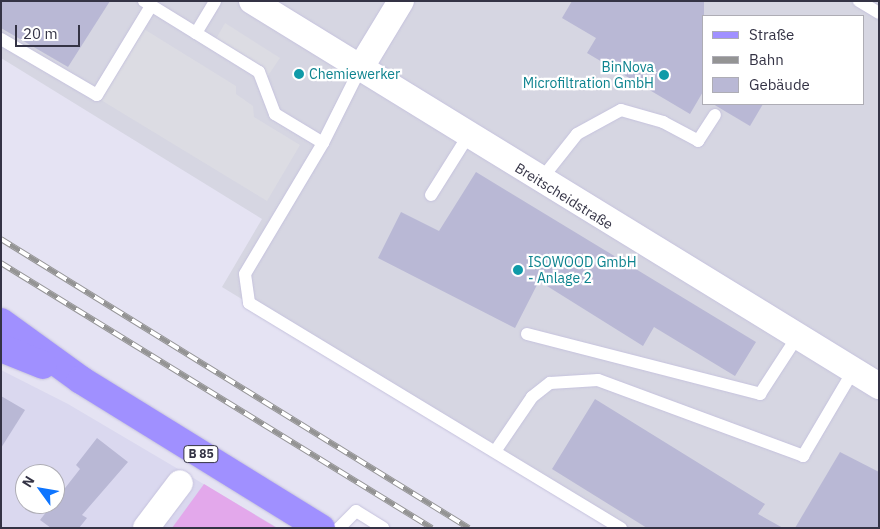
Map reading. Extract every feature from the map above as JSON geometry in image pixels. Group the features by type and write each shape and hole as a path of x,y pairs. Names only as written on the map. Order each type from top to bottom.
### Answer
{"main road":[{"name":"B 85","path":"1,322 81,380 321,528"},
{"name":"B 85","path":"1,348 81,380"}],"street":[{"name":"Breitscheidstraße","path":"252,1 361,67 540,182 879,386"},
{"path":"361,67 401,1"},
{"path":"146,528 180,483"}],"lane":[{"path":"196,33 216,1"},
{"path":"859,1 879,13"},
{"path":"1,39 97,95 148,4 259,72 275,114 323,143"},
{"path":"361,67 323,143 244,274 249,303 496,450 622,528"},
{"path":"540,182 577,134 621,110 663,122 698,141 715,115"},
{"path":"431,194 468,136"},
{"path":"527,334 760,394 797,337"},
{"path":"496,450 532,397 550,383 598,380 803,456 853,371"},
{"path":"339,528 356,510 383,528"}],"shaded area":[{"path":"1,1 879,1 879,528 616,528 222,287 262,219 1,58"},
{"path":"225,23 280,58 263,83 213,44"},
{"path":"139,26 236,86 236,94 253,106 254,117 300,145 267,201 96,97"},
{"path":"1,370 68,404 278,528 1,528"},
{"path":"204,484 277,528 172,528"}],"building":[{"path":"1,1 110,1 68,67 1,28"},
{"name":"BinNova Microfiltration GmbH","path":"572,1 704,1 704,15 702,15 702,93 690,114 587,53 596,38 562,18"},
{"path":"715,105 762,105 750,126"},
{"name":"ISOWOOD GmbH - Anlage 2","path":"476,172 756,342 735,376 654,327 643,346 539,281 515,328 378,258 401,212 439,231"},
{"path":"1,396 25,410 1,448"},
{"path":"595,399 765,504 758,514 783,528 647,528 552,469"},
{"path":"97,438 128,462 82,515 87,518 79,528 51,528 40,520 45,514 65,514 65,488 80,469 76,465"},
{"path":"840,452 879,472 879,528 795,528"}],"railway":[{"path":"1,239 469,528"},
{"path":"1,263 432,528"}],"place":[{"name":"Chemiewerker","path":"299,74"},
{"name":"BinNova Microfiltration GmbH","path":"664,75"},
{"name":"ISOWOOD GmbH - Anlage 2","path":"518,270"}]}
